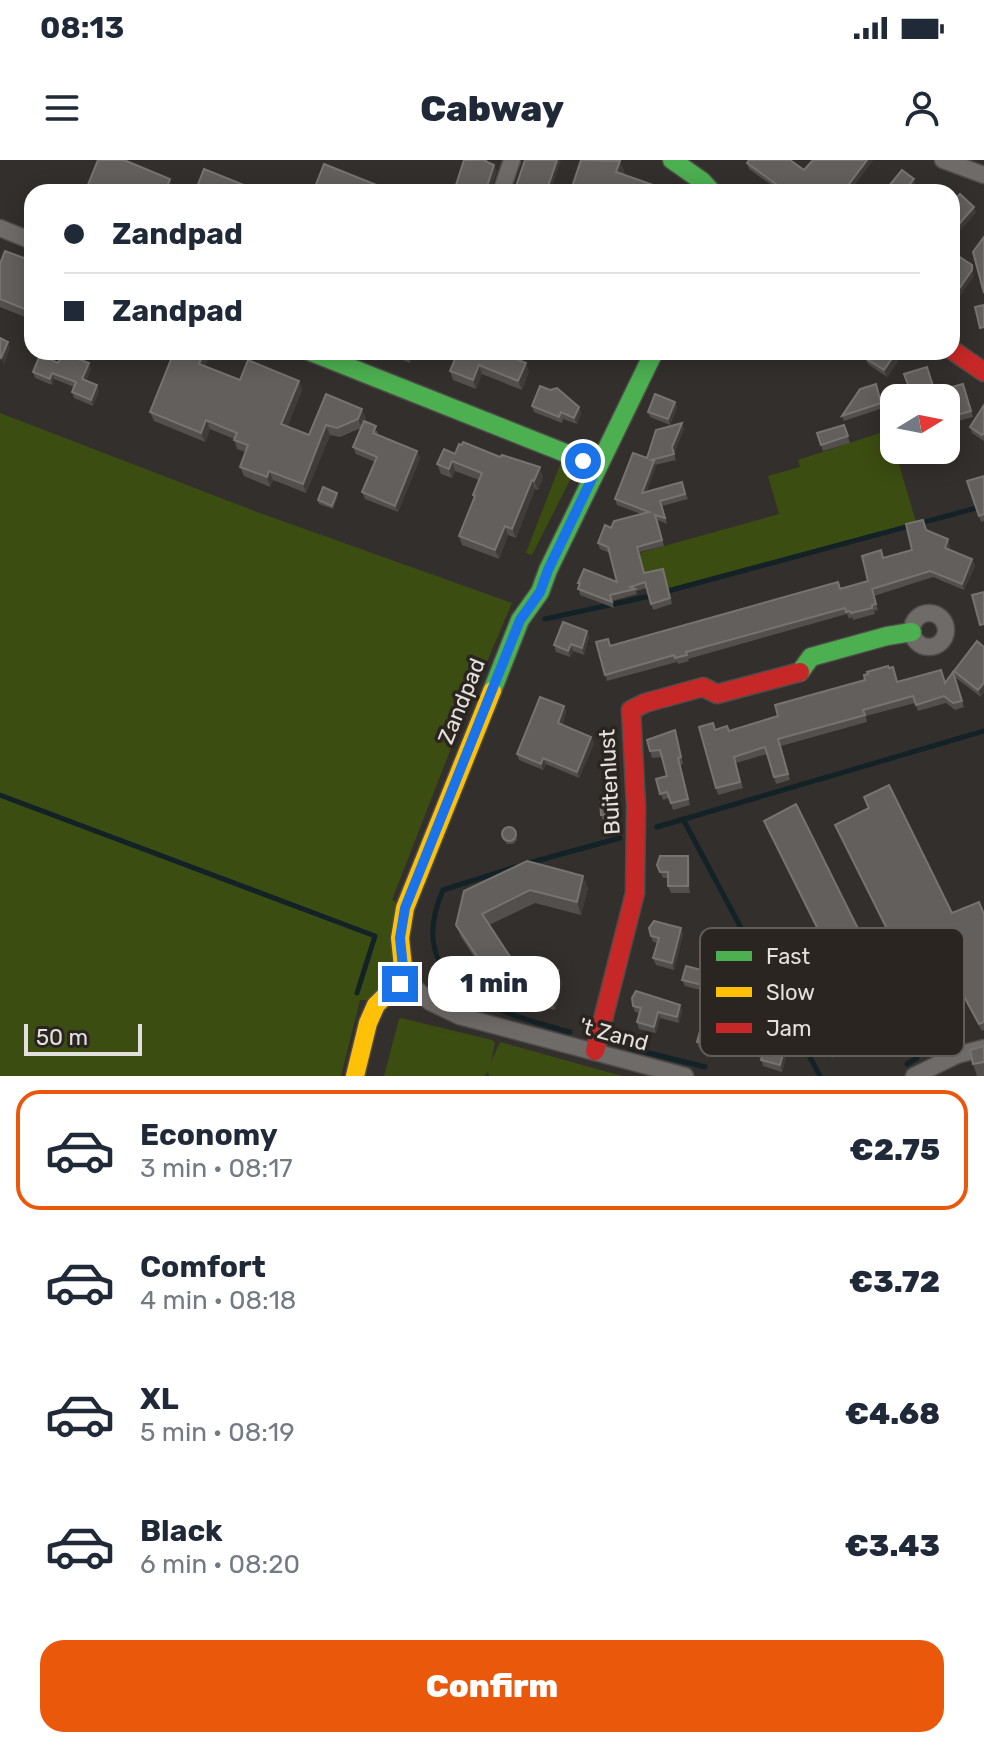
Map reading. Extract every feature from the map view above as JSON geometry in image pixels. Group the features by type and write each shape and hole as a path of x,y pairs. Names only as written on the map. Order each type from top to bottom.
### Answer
{"street":[{"path":"504,184 512,160"},
{"path":"672,160 705,184"},
{"path":"943,160 984,175"},
{"path":"0,228 24,238"},
{"path":"960,356 984,372"},
{"path":"331,360 598,466"},
{"name":"Zandpad","path":"404,977 400,938 405,908 520,620 540,592 650,360"},
{"name":"Buitenlust","path":"595,1051 635,893 636,806 631,710 645,703 703,687 717,694 802,671 811,657 912,632"},
{"path":"355,1076 372,1014 404,977"},
{"name":"'t Zand","path":"404,977 430,1002 452,1013 685,1076"},
{"path":"964,1053 984,1048"},
{"path":"914,1076 955,1056"}],"green space":[{"path":"0,413 260,513 512,603 460,725 392,900 400,905 389,978 368,1000 360,1000 341,1076 0,1076"},
{"path":"880,433 880,464 899,464 916,522 651,593 639,553 779,514 768,476 800,467 798,460"},
{"path":"561,462 572,467 573,474 532,555 526,553"},
{"path":"401,1018 492,1040 495,1043 491,1062 500,1042 622,1076 489,1076 488,1072 484,1076 384,1076"}],"building":[{"path":"98,160 124,160 170,179 168,184 88,184"},
{"path":"464,160 486,160 494,165 488,184 456,184"},
{"path":"525,160 557,160 549,184 517,184"},
{"path":"581,160 620,161 616,172 650,184 573,184"},
{"path":"749,160 790,160 804,170 813,160 867,160 849,184 776,184 747,163"},
{"path":"324,164 374,184 316,184"},
{"path":"204,169 242,184 198,184"},
{"path":"902,170 914,179 910,184 891,184"},
{"path":"960,194 974,207 960,223"},
{"path":"984,237 984,293 973,252"},
{"path":"5,251 24,258 24,309 0,299 0,264"},
{"path":"960,257 972,265 960,287"},
{"path":"984,305 984,327 980,328 975,307"},
{"path":"0,338 8,342 1,358 0,357"},
{"path":"38,360 58,363 59,360 81,360 89,363 82,379 97,385 91,400 72,392 76,382 52,373 50,379 33,372"},
{"path":"171,360 201,360 199,364 240,380 248,360 299,381 281,424 309,435 326,394 362,409 358,419 337,428 326,425 303,484 269,471 267,477 240,467 248,445 234,440 237,433 206,420 201,433 150,412"},
{"path":"455,360 519,360 526,363 518,381 479,365 473,380 450,371"},
{"path":"868,360 891,360 884,370"},
{"path":"927,367 932,384 908,384 904,374"},
{"path":"876,384 880,403 842,416 860,389"},
{"path":"963,384 971,411 960,414 960,385"},
{"path":"540,386 550,390 557,388 579,407 574,418 561,412 559,417 532,406"},
{"path":"655,394 675,402 668,419 648,412"},
{"path":"984,405 984,433 982,435 970,427"},
{"path":"364,421 376,426 373,433 417,451 395,506 362,492 377,457 353,447"},
{"path":"682,423 672,447 674,454 651,460 654,461 642,493 682,482 685,494 660,501 665,518 655,515 662,540 637,547 644,573 663,569 670,598 651,604 645,582 630,587 635,589 610,595 612,602 578,589 584,569 617,582 608,547 598,543 605,525 611,528 614,521 649,512 615,499 633,453 647,458 656,430"},
{"path":"844,425 848,436 821,445 817,433"},
{"path":"463,442 500,457 502,455 540,467 512,529 505,526 495,550 459,536 482,473 452,461 449,469 437,464 444,449 455,454"},
{"path":"984,476 984,514 979,516 967,481"},
{"path":"323,487 337,493 332,506 318,500"},
{"path":"923,520 926,530 948,539 945,548 972,559 962,584 930,571 872,589 876,604 872,608 851,613 846,612 845,608 686,652 687,655 675,658 674,655 605,675 596,642 608,639 610,646 838,582 840,589 868,581 862,556 881,550 883,558 912,550 906,524"},
{"path":"984,592 984,624 980,625 972,595"},
{"path":"563,622 587,631 582,648 571,644 568,651 554,645"},
{"path":"977,641 984,647 984,683 978,690 954,671"},
{"path":"893,667 897,682 941,670 945,683 953,672 962,701 953,703 944,696 916,705 913,696 863,710 865,715 778,739 788,774 774,777 765,747 734,757 740,782 716,788 699,727 713,723 715,730 727,726 729,731 778,716 775,705 865,680 867,672"},
{"path":"540,697 564,706 558,723 591,737 577,772 543,758 541,764 517,754"},
{"path":"675,730 688,799 671,803 667,792 660,794 656,779 667,776 660,750 650,751 647,740"},
{"path":"889,785 952,913 979,902 984,914 984,1022 979,1024 964,996 964,928 886,928 835,825 869,808 864,797"},
{"path":"616,796 617,814 601,815 600,797"},
{"path":"796,804 858,928 818,928 764,821"},
{"path":"509,827 516,834 509,841 502,834"},
{"path":"660,856 688,856 688,886 668,886 668,872 660,872 657,865"},
{"path":"527,861 583,876 577,902 530,890 482,914 511,958 558,970 551,997 494,982 456,925 464,891"},
{"path":"654,921 681,928 672,963 653,958 659,938 651,936 649,928"},
{"path":"686,966 700,970 700,984 682,980"},
{"path":"636,991 680,1005 677,1017 658,1012 654,1027 637,1022 641,1008 633,1006 632,998"},
{"path":"984,1046 984,1062 973,1064 970,1050"},
{"path":"762,1056 782,1056 780,1065 761,1060"}],"waterway":[{"path":"664,592 984,506"},
{"path":"545,619 655,595"},
{"path":"657,827 984,731"},
{"path":"0,795 375,936 357,993"},
{"path":"683,819 741,928"},
{"path":"525,864 620,838"},
{"path":"515,867 443,890 433,923 435,950 445,972 463,990 513,1015 570,1032"},
{"path":"629,1048 705,1067"},
{"path":"809,1056 820,1076"},
{"path":"907,1064 917,1058"}],"traffic: fast":[{"path":"672,160 705,184"},
{"path":"331,360 598,466"},
{"path":"492,691 520,620 540,592 650,360"},
{"path":"800,672 811,657 912,632"}],"traffic: slow":[{"path":"355,1076 368,1023 376,1005 404,977 400,938 405,908 492,691"}],"traffic: jam":[{"path":"960,356 984,372"},
{"path":"595,1051 635,893 636,806 631,710 645,703 703,687 717,694 800,672"}],"route":[{"path":"400,984 405,968 400,938 405,908 520,620 540,592 598,466 583,461"}]}
